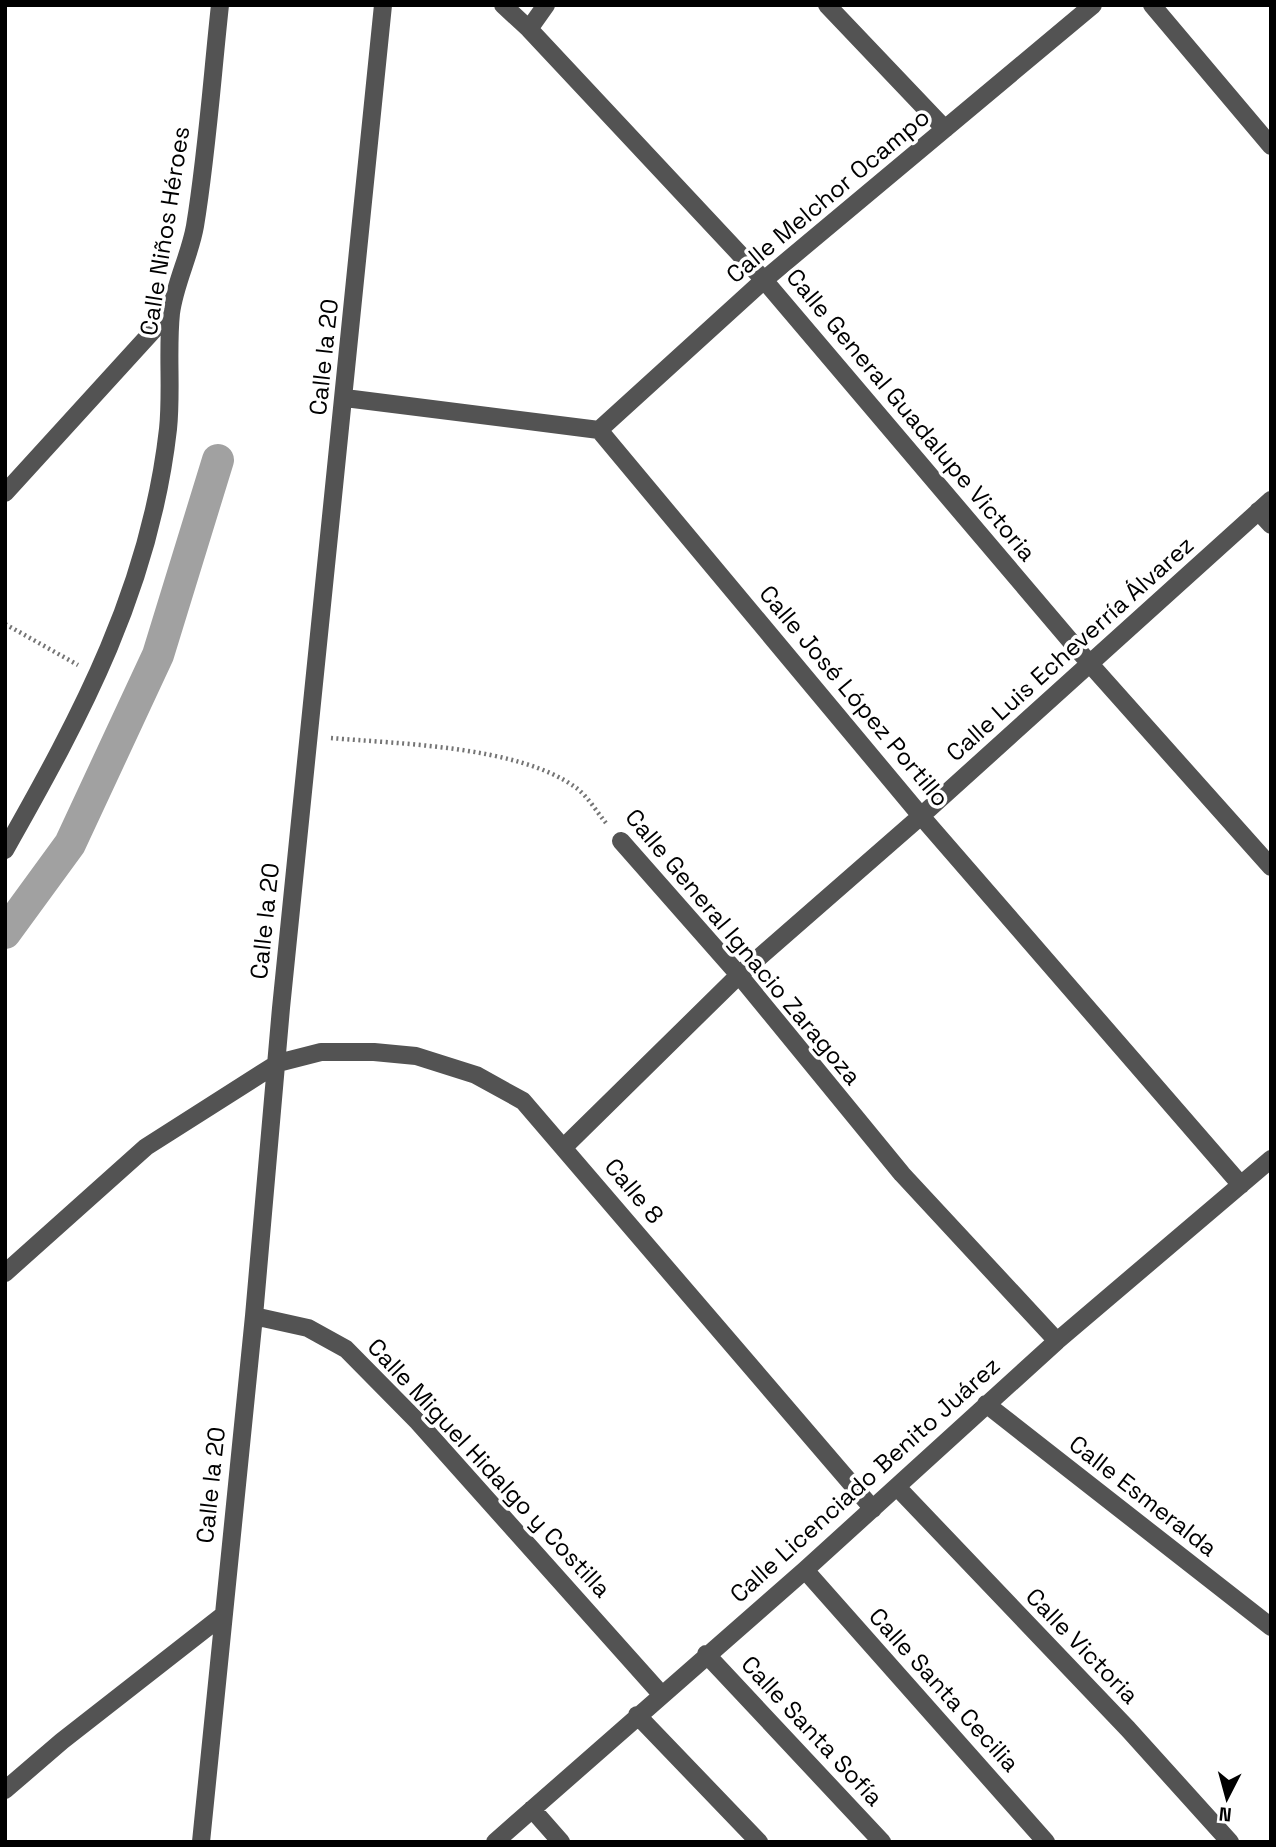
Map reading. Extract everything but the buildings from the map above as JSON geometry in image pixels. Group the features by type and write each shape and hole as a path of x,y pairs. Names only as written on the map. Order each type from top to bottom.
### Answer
{"street":[{"name":"Calle Niños Héroes","path":"5,850 99,676 128,602 156,503 168,428 172,312 195,228 220,5"},
{"name":"Calle la 20","path":"201,1842 383,5"},
{"name":"Calle General Guadalupe Victoria","path":"503,5 529,29 764,280 1090,664 1271,867"},
{"path":"529,29 546,5"},
{"path":"827,5 945,129"},
{"name":"Calle Melchor Ocampo","path":"599,430 764,280 1093,5"},
{"path":"1152,5 1271,146"},
{"path":"5,493 172,312"},
{"path":"345,398 599,430"},
{"name":"Calle José López Portillo","path":"599,430 921,816 1241,1185"},
{"path":"1265,506 1271,525"},
{"name":"Calle Luis Echeverría Álvarez","path":"564,1147 739,975 921,816 1265,506"},
{"name":"Calle General Ignacio Zaragoza","path":"621,841 739,975 902,1174 1057,1341"},
{"name":"Calle 8","path":"5,1273 146,1147 278,1063 321,1052 374,1052 416,1056 476,1075 523,1101 873,1509"},
{"name":"Calle Licenciado Benito Juárez","path":"495,1842 706,1654 805,1570 1057,1341 1271,1159"},
{"name":"Calle Miguel Hidalgo y Costilla","path":"254,1316 308,1328 345,1349 418,1422 661,1694"},
{"name":"Calle Esmeralda","path":"986,1404 1271,1627"},
{"name":"Calle Victoria","path":"897,1487 1128,1730 1230,1842"},
{"name":"Calle Santa Cecilia","path":"805,1570 1046,1842"},
{"path":"5,1790 62,1741 222,1616"},
{"name":"Calle Santa Sofía","path":"706,1654 882,1842"},
{"path":"637,1715 759,1842"},
{"path":"532,1809 561,1842"}],"path":[{"path":"5,624 99,676"},
{"name":"Calle General Ignacio Zaragoza","path":"309,736 499,756 541,767 577,788 621,841"}],"waterway":[{"path":"5,933 70,844 158,655 218,460"}]}
